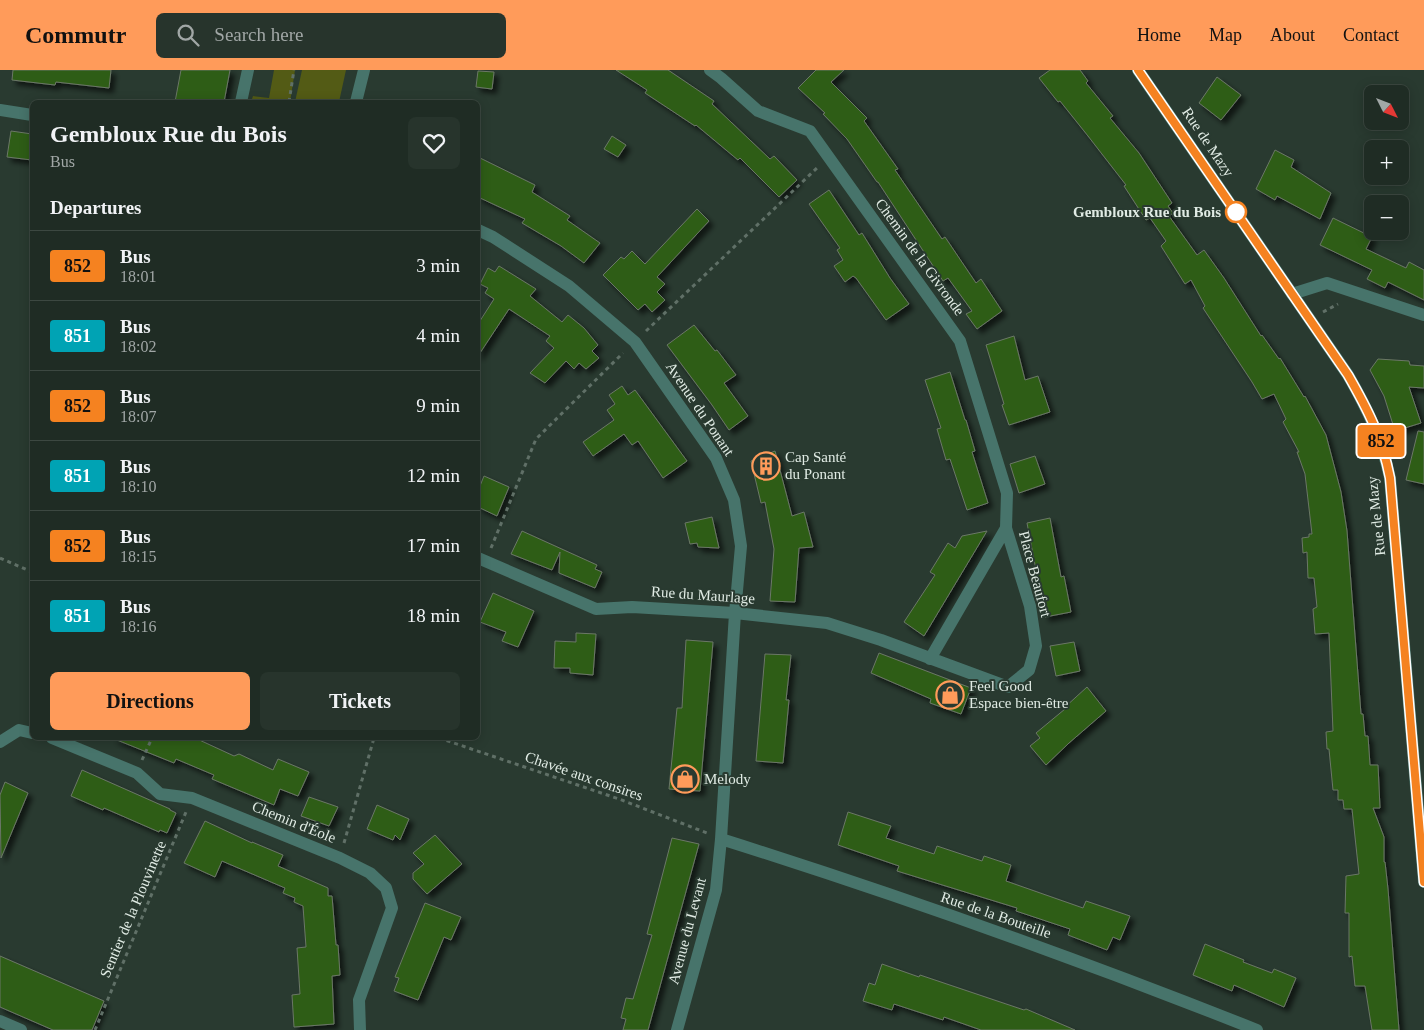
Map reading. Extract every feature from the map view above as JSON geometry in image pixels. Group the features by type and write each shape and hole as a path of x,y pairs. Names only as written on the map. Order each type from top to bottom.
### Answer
{"street":[{"path":"241,100 248,70"},
{"path":"356,100 364,70"},
{"name":"Chemin de la Givronde","path":"710,70 758,110 810,131 960,341 1007,493 1006,528"},
{"name":"Rue de Mazy","path":"1138,70 1348,375 1381,440 1390,478 1424,882"},
{"path":"0,110 30,115"},
{"name":"Avenue du Ponant","path":"480,231 493,237 569,286 634,342 716,458 734,500 741,546 734,613 721,839"},
{"path":"1292,294 1327,283 1424,315"},
{"name":"Place Beaufort","path":"1006,528 1030,606 1036,646 1029,670 1008,687 930,659 1006,528"},
{"name":"Rue du Maurlage","path":"480,559 596,609 632,607 734,613 827,623 881,640 930,659"},
{"path":"0,742 19,730 30,733"},
{"name":"Chemin d'Éole","path":"57,740 137,773 160,794 192,798 340,858 370,873 386,888 392,908 359,1000 360,1030"},
{"name":"Avenue du Levant","path":"677,1030 716,890 721,839"},
{"name":"Rue de la Bouteille","path":"721,839 823,871 1086,963 1257,1030"},
{"path":"0,1021 21,1030"}],"path":[{"path":"289,100 294,70"},
{"path":"1310,319 1358,293"},
{"path":"0,558 30,571"},
{"path":"137,773 151,740"},
{"path":"340,858 373,740"},
{"name":"Chavée aux consires","path":"445,740 619,799 721,839"},
{"name":"Sentier de la Plouvinette","path":"95,1030 192,798"}],"green space":[{"path":"274,70 295,70 290,100 252,100 253,96 269,98"},
{"path":"302,70 346,70 339,100 295,100"}],"building":[{"path":"13,70 111,70 109,88 56,82 55,85 12,80"},
{"path":"181,70 230,70 224,100 175,100"},
{"path":"616,70 668,70 714,101 712,104 770,159 774,156 797,180 779,197 740,158 738,160 696,125 645,93 647,90"},
{"path":"816,70 844,70 831,82 867,118 864,121 898,169 895,170 942,239 945,237 976,283 981,279 1002,311 977,329 966,314 972,311 948,278 943,281 878,182 847,139 823,114 825,113 798,88"},
{"path":"1050,70 1080,70 1088,81 1086,83 1113,116 1110,118 1139,153 1172,203 1168,206 1173,213 1169,216 1197,255 1204,250 1261,336 1280,358 1305,396 1326,435 1341,492 1347,531 1361,714 1363,714 1365,736 1368,736 1370,765 1378,765 1380,808 1373,808 1384,837 1384,862 1388,889 1399,1030 1372,1030 1365,986 1355,986 1352,956 1349,957 1349,913 1345,913 1346,876 1359,874 1352,809 1344,809 1343,800 1338,800 1338,790 1333,790 1329,749 1327,749 1326,732 1333,731 1329,633 1315,634 1313,609 1317,607 1314,578 1308,578 1307,552 1303,553 1302,538 1309,537 1309,534 1312,534 1305,474 1297,452 1299,452 1283,422 1286,419 1274,394 1262,399 1203,308 1205,306 1191,280 1185,284 1161,246 1166,241 1150,218 1146,220 1124,186 1126,185 1088,136 1039,78"},
{"path":"478,71 494,72 492,89 476,87"},
{"path":"1217,77 1241,95 1221,120 1199,103"},
{"path":"11,131 30,134 30,160 7,157"},
{"path":"612,136 626,145 618,157 604,149"},
{"path":"1275,150 1294,160 1291,167 1331,193 1320,219 1277,196 1275,200 1256,189"},
{"path":"480,158 535,185 532,192 570,216 567,220 600,243 584,263 561,246 522,223 525,219 480,198"},
{"path":"829,190 859,235 862,233 909,304 886,320 856,278 853,276 845,282 834,266 843,260 837,250 840,248 809,204"},
{"path":"697,209 709,221 657,277 665,284 657,292 665,300 652,312 645,304 638,310 603,275 621,257 624,259 632,251 645,264"},
{"path":"1333,218 1364,233 1364,240 1370,240 1366,249 1406,268 1409,262 1424,270 1424,300 1388,282 1385,288 1367,279 1372,270 1320,245"},
{"path":"499,266 536,289 530,296 562,322 568,315 584,328 598,345 592,351 599,358 586,369 579,363 574,369 566,361 545,383 530,373 554,348 546,341 550,336 509,309 480,353 480,321 494,299 485,293 488,288 480,284 488,268 495,272"},
{"path":"694,325 715,351 717,350 736,375 724,383 748,416 729,430 667,345"},
{"path":"1014,336 1025,380 1038,376 1050,412 1009,425 986,345"},
{"path":"1378,359 1409,361 1410,365 1424,366 1424,388 1409,387 1421,423 1395,431 1384,396 1370,370"},
{"path":"950,372 975,451 972,452 988,503 967,510 950,459 946,460 937,429 941,428 925,380"},
{"path":"622,386 628,395 635,390 687,461 663,478 638,441 632,445 624,434 593,456 583,442 614,420 607,410 615,404 609,395"},
{"path":"1418,431 1424,432 1424,484 1406,480"},
{"path":"775,451 792,516 804,512 813,547 799,548 795,602 770,601 774,549 765,502 761,503 751,461"},
{"path":"1035,456 1045,484 1019,493 1010,464"},
{"path":"484,476 509,487 497,516 480,508 480,486"},
{"path":"712,517 719,548 698,547 697,543 690,544 685,523"},
{"path":"1050,518 1061,577 1064,576 1071,612 1045,617 1027,523"},
{"path":"522,531 597,565 595,569 602,572 595,588 559,573 560,552 552,570 511,554"},
{"path":"987,531 924,636 904,622 935,575 930,572 948,543 955,548 962,536"},
{"path":"493,593 534,611 518,647 502,641 506,632 480,622"},
{"path":"576,633 596,634 593,675 570,673 570,668 554,668 555,641 576,642"},
{"path":"686,640 713,642 700,791 669,789 677,708 682,708"},
{"path":"1074,642 1080,671 1056,676 1050,646"},
{"path":"879,653 971,688 961,714 930,703 931,699 871,673"},
{"path":"765,654 791,655 786,700 789,700 783,763 756,761"},
{"path":"1087,687 1106,711 1046,765 1030,746 1040,738 1036,733 1065,709"},
{"path":"117,740 199,740 234,756 239,754 273,770 278,759 309,772 298,796 280,789 274,805 212,779 214,775 176,759 174,763"},
{"path":"82,770 176,813 167,833 160,830 159,832 71,796"},
{"path":"5,782 28,793 1,858 0,795"},
{"path":"309,797 338,807 329,826 301,816"},
{"path":"377,805 409,819 400,840 395,835 393,840 367,829"},
{"path":"848,812 891,826 886,838 934,854 937,846 982,861 984,856 1011,865 1006,881 1083,908 1086,901 1130,916 1120,940 1113,937 1107,950 1068,935 1070,929 1016,911 1017,908 897,871 899,866 838,845"},
{"path":"205,821 283,855 278,866 328,888 328,896 332,896 340,975 332,976 334,1024 294,1027 292,995 300,994 297,948 306,947 303,906 294,902 295,898 283,893 285,888 222,861 215,877 184,863"},
{"path":"435,835 462,864 427,894 413,879 413,873 424,864 413,853"},
{"path":"672,838 699,844 648,1030 623,1030 626,1019 621,1018 626,998 633,999 652,935 647,934"},
{"path":"425,903 461,917 451,940 444,937 418,1000 394,991 399,978 395,977"},
{"path":"1205,944 1272,973 1274,969 1296,978 1284,1007 1234,985 1232,991 1193,975"},
{"path":"0,956 104,1001 92,1030 53,1030 0,1007"},
{"path":"882,964 1024,1010 1026,1009 1075,1030 981,1030 944,1017 943,1020 894,1004 892,1010 863,1001 869,983 875,985"}],"bus line":[{"name":"852","path":"1138,70 1348,375 1381,440 1390,478 1424,882"}],"place":[{"name":"Gembloux Rue du Bois","path":"1236,212"},
{"name":"Cap Santé du Ponant","path":"766,466"},
{"name":"Feel Good Espace bien-être","path":"950,695"},
{"name":"Melody","path":"685,779"}]}
